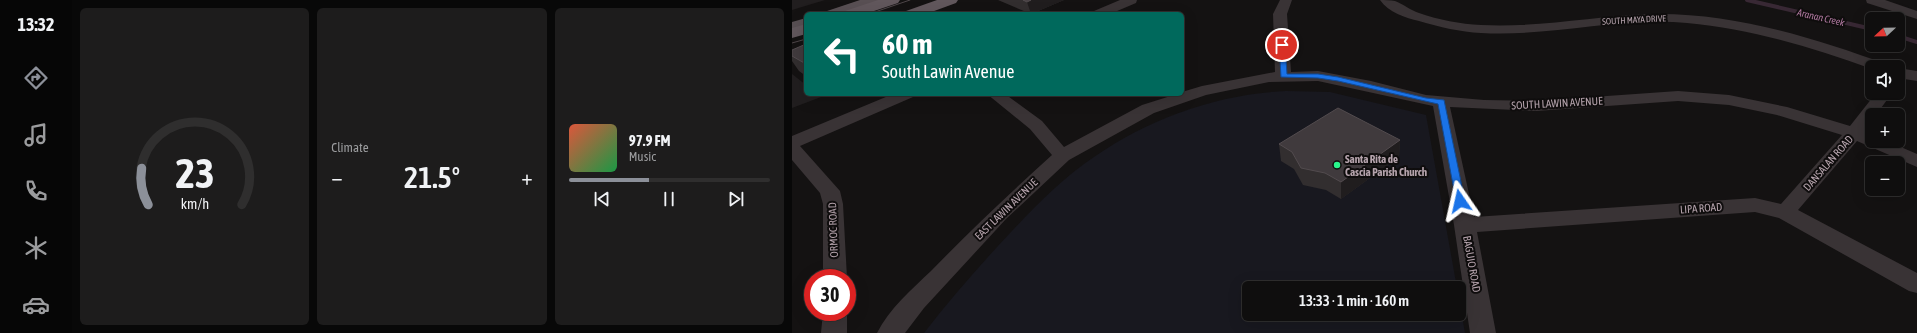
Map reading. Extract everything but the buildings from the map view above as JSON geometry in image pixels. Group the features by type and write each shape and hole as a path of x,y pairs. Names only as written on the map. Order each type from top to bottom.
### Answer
{"highway":[{"path":"856,12 893,0"},
{"path":"918,12 951,0"},
{"path":"792,33 804,29"}],"main road":[{"path":"838,12 875,0"},
{"path":"792,27 804,24"}],"street":[{"path":"1104,12 1131,0"},
{"path":"1283,76 1280,14 1286,0"},
{"name":"SOUTH MAYA DRIVE","path":"1386,0 1403,11 1430,21 1457,27 1529,28 1644,18 1674,18 1707,21 1796,40 1865,62"},
{"path":"1872,0 1917,15"},
{"path":"1905,75 1917,76"},
{"name":"SOUTH LAWIN AVENUE","path":"1062,156 1148,109 1202,91 1283,76 1318,76 1338,79 1426,100 1484,105 1536,106 1678,96 1729,100 1781,111 1854,133 1917,161"},
{"path":"792,143 902,96"},
{"path":"998,96 1036,125 1062,156"},
{"name":"DANSALAN ROAD","path":"1785,212 1854,133 1879,100"},
{"name":"BAGUIO ROAD","path":"1441,102 1465,225 1483,333"},
{"name":"ORMOC ROAD","path":"792,148 830,191 834,204 834,269"},
{"name":"EAST LAWIN AVENUE","path":"890,333 916,302 999,214 1062,156"},
{"name":"LIPA ROAD","path":"1465,225 1755,205 1785,212 1917,284"},
{"path":"834,333 835,321"}],"shaded area":[{"path":"792,0 825,0 792,10"},
{"path":"792,74 804,83 804,96 821,97 792,108"},
{"path":"1286,91 1330,92 1426,115 1456,281 1242,281 1242,321 1463,321 1465,333 924,333 999,244 1050,192 1094,157 1138,131 1186,110 1235,97"}],"waterway":[{"name":"Aranan Creek","path":"1747,0 1865,27"},
{"name":"Aranan Creek","path":"1905,38 1917,42"}],"tram line":[{"path":"875,12 910,0"},
{"path":"792,43 804,40"}],"place":[{"name":"Santa Rita de Cascia Parish Church","path":"1337,165"}],"route":[{"path":"1282,45 1283,76 1318,76 1338,79 1426,100 1441,102 1460,201"}]}
